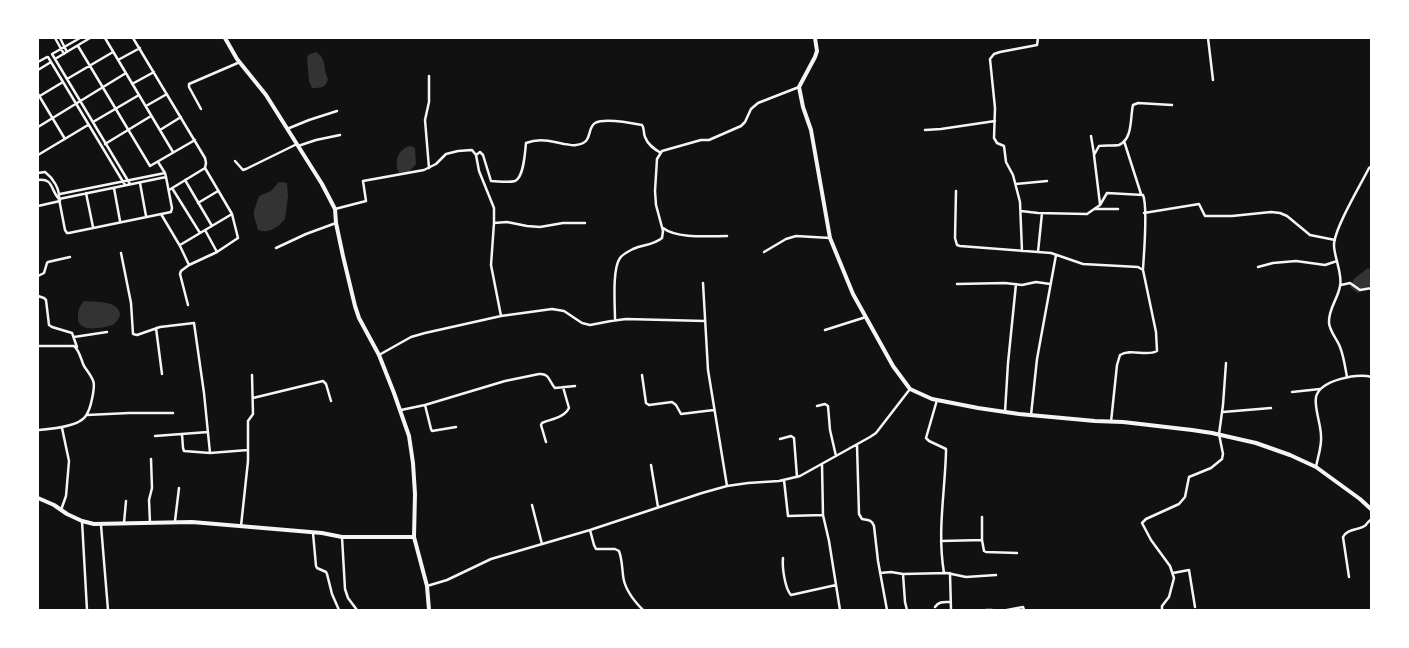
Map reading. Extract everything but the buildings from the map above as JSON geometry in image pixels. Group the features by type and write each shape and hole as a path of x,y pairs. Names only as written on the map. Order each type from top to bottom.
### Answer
{"street":[{"path":"55,38 63,47"},
{"path":"60,38 66,53"},
{"path":"38,61 80,38"},
{"path":"38,70 90,38"},
{"path":"105,38 173,153"},
{"path":"133,38 205,158 205,168 232,214 238,238 181,271 180,274 188,305"},
{"path":"225,38 240,62 266,96 326,191 335,209 336,223 355,306 401,410 408,436 413,463 415,494 414,537 427,586 429,610"},
{"path":"616,320 615,270 620,257 644,245 654,244 662,238 663,231 656,205 655,191 657,159 661,153 669,148 701,140 709,140 744,125 748,114 754,106 798,87 815,57 817,51 815,38"},
{"path":"1022,251 1021,211 1016,184 1012,171 1006,165 1004,146 995,140 994,89 990,62 991,56 1000,52 1035,45 1038,43 1038,38"},
{"path":"1208,38 1213,80"},
{"path":"78,46 150,166 195,140"},
{"path":"118,60 140,48"},
{"path":"65,139 38,96 113,52"},
{"path":"52,54 130,184"},
{"path":"48,56 125,185"},
{"path":"201,109 189,88 189,84 240,62"},
{"path":"132,84 154,72"},
{"path":"38,127 126,73"},
{"path":"429,76 429,102 425,120 429,168"},
{"path":"798,87 811,130 830,238 853,294 893,366 910,389 937,400 964,406 1031,415 1138,423 1219,434 1256,443 1316,467 1372,510"},
{"path":"146,106 167,94"},
{"path":"38,147 39,154 139,95"},
{"path":"1094,155 1099,146 1119,144 1127,139 1131,127 1130,115 1134,105 1138,103 1172,105"},
{"path":"287,129 336,111"},
{"path":"105,144 152,116"},
{"path":"160,130 181,117"},
{"path":"476,155 480,152 483,155 491,181 515,181 520,178 523,169 526,143 540,139 575,146 584,143 590,138 593,126 602,121 642,125 644,136 649,145 661,153"},
{"path":"925,130 995,121"},
{"path":"235,161 242,170 246,170 297,145 340,134"},
{"path":"1091,136 1100,205"},
{"path":"1111,422 1117,365 1120,355 1127,352 1153,353 1157,351 1156,332 1143,270 1144,196 1141,194 1124,141"},
{"path":"335,209 366,201 363,181 429,168 446,154 472,150 476,155 494,208 491,265 501,316"},
{"path":"38,173 45,172 52,177 60,194 67,233 161,214 172,210 165,173 158,162"},
{"path":"1347,377 1340,347 1329,324 1331,308 1341,285 1335,240 1369,168 1372,166"},
{"path":"168,190 205,168"},
{"path":"60,194 165,173"},
{"path":"38,206 86,193 166,177"},
{"path":"38,180 45,179 49,181 55,195 60,200"},
{"path":"185,180 212,226"},
{"path":"1016,184 1047,181"},
{"path":"140,182 146,216"},
{"path":"114,188 120,221"},
{"path":"172,188 200,233"},
{"path":"198,203 218,191"},
{"path":"956,191 955,238 957,245 1056,254 1083,264 1138,267 1143,270"},
{"path":"86,193 93,227"},
{"path":"1021,211 1084,214 1100,205 1107,193 1141,194"},
{"path":"1144,213 1200,204 1205,216 1232,216 1271,212 1287,216 1310,235 1335,240"},
{"path":"1095,209 1118,209"},
{"path":"1038,252 1042,213"},
{"path":"161,214 189,265"},
{"path":"180,246 232,214"},
{"path":"494,224 507,222 540,227 563,223 585,224"},
{"path":"276,248 336,223"},
{"path":"662,227 668,232 692,236 727,236"},
{"path":"205,230 216,252"},
{"path":"764,252 786,239 796,236 830,238"},
{"path":"121,253 130,303 133,334 137,335 156,328 194,323 210,453"},
{"path":"1031,415 1037,360 1056,254"},
{"path":"38,276 44,274 48,262 70,257"},
{"path":"1258,267 1273,263 1296,261 1322,265 1337,261"},
{"path":"957,284 1026,284 1036,282 1050,284"},
{"path":"1341,285 1350,283 1358,289 1372,288"},
{"path":"703,284 708,370 727,486"},
{"path":"1005,412 1016,284"},
{"path":"38,296 46,300 50,326 72,333 82,363 94,383 87,415 81,421 62,428 38,430"},
{"path":"378,355 412,337 425,333 501,316 559,309 587,325 626,319 705,320"},
{"path":"826,330 866,317"},
{"path":"156,328 162,374"},
{"path":"74,337 107,332"},
{"path":"38,346 76,347"},
{"path":"1162,610 1162,606 1169,597 1174,580 1173,573 1150,540 1142,523 1146,519 1179,504 1185,497 1189,477 1210,468 1222,459 1223,454 1219,434 1226,363"},
{"path":"401,410 425,405 505,381 544,373 555,388 575,386"},
{"path":"241,526 248,450 248,421 253,414 252,375"},
{"path":"642,375 646,403 649,405 672,402 681,414 714,410"},
{"path":"1316,467 1322,438 1316,399 1320,389 1347,377 1372,376"},
{"path":"253,398 323,381 326,384 331,402"},
{"path":"546,442 542,423 568,412 569,406 564,387"},
{"path":"427,586 446,580 491,558 590,530 702,493 727,486 784,480 797,476 876,433 910,389"},
{"path":"1292,392 1320,389"},
{"path":"937,400 926,438 944,448 946,452 941,512 944,572"},
{"path":"818,406 825,404 828,406 830,430 836,456"},
{"path":"425,405 432,431 456,427"},
{"path":"1222,412 1271,408"},
{"path":"87,415 173,413"},
{"path":"62,428 69,466 66,496 62,510"},
{"path":"156,436 208,432"},
{"path":"182,434 182,448 184,451 210,453 248,450"},
{"path":"780,439 791,436 794,438 797,476"},
{"path":"857,445 859,514 862,519 872,522 888,610"},
{"path":"150,523 151,459"},
{"path":"822,464 823,515 840,610"},
{"path":"651,466 658,507"},
{"path":"784,480 788,516 823,515"},
{"path":"175,521 179,488"},
{"path":"38,498 82,521 101,525 175,521 342,536 414,537"},
{"path":"124,524 126,500"},
{"path":"532,504 542,544"},
{"path":"982,517 984,551 1017,553"},
{"path":"1348,577 1343,537 1348,531 1365,526 1372,519"},
{"path":"82,521 87,610"},
{"path":"101,525 108,610"},
{"path":"590,530 596,549 615,549 619,551 626,588 643,610"},
{"path":"313,533 316,566 326,572 332,594 340,610"},
{"path":"342,536 345,589 348,598 357,610"},
{"path":"941,541 982,540"},
{"path":"783,558 787,589 791,595 798,595 836,585"},
{"path":"1173,573 1189,570 1195,607"},
{"path":"880,573 944,572 966,577 996,575"},
{"path":"950,573 951,610"},
{"path":"904,574 907,610"},
{"path":"935,607 941,602 950,602"},
{"path":"1007,610 1020,606 1024,610"},
{"path":"986,610 992,610"}],"shaded area":[{"path":"316,52 322,58 328,79 323,87 312,88 309,81 307,58 308,55"},
{"path":"410,146 415,148 416,164 409,172 399,173 397,161 399,153"},
{"path":"279,182 287,183 288,196 285,219 273,229 266,231 258,230 254,211 259,196 271,191"},
{"path":"1368,268 1371,270 1371,286 1358,293 1350,287 1354,279"},
{"path":"84,301 111,304 119,310 119,318 113,325 85,328 78,322 78,311"}]}
